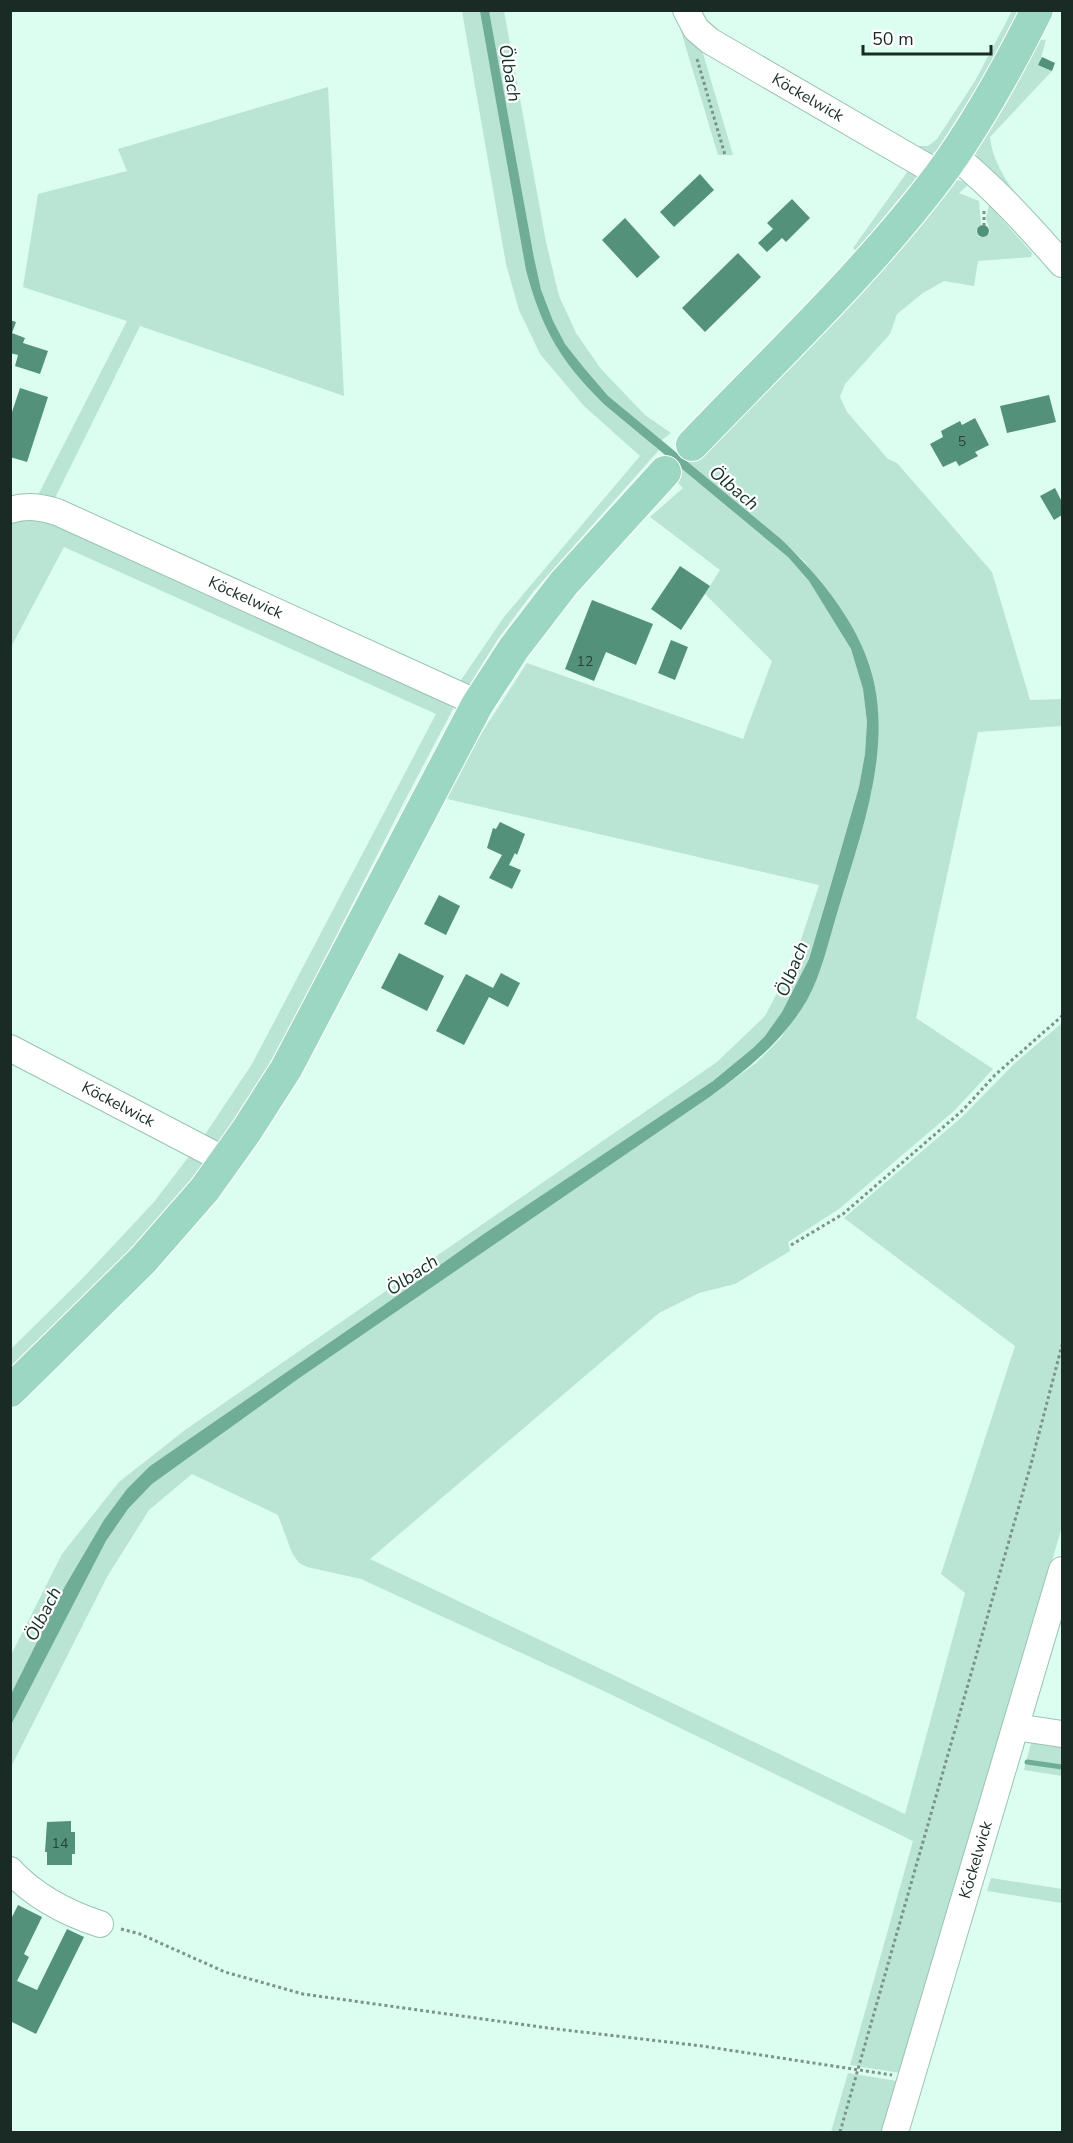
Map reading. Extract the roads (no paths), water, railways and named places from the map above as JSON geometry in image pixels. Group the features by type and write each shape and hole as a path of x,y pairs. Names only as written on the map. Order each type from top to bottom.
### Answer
{"main road":[{"path":"692,445 873,256 946,165 1015,55 1037,10"},
{"path":"10,1391 143,1260 205,1190 286,1069 477,705 514,648 564,583 665,472"}],"street":[{"name":"Köckelwick","path":"691,20 710,41 927,167 946,165 986,181 1062,264"},
{"path":"665,472 692,445"},
{"name":"Köckelwick","path":"10,510 24,506 42,507 57,512 454,692 477,705"},
{"name":"Köckelwick","path":"10,1048 213,1154 224,1163"},
{"name":"Köckelwick","path":"895,2133 1016,1727 1055,1618 1062,1570"},
{"path":"1016,1727 1062,1734"},
{"path":"10,1870 37,1895 75,1916 100,1924"}],"waterway":[{"path":"1027,1762 1062,1767"}],"water label":[{"name":"Ölbach","path":"510,73"},
{"name":"Ölbach","path":"734,488"},
{"name":"Ölbach","path":"792,969"},
{"name":"Ölbach","path":"412,1275"},
{"name":"Ölbach","path":"43,1614"}]}
